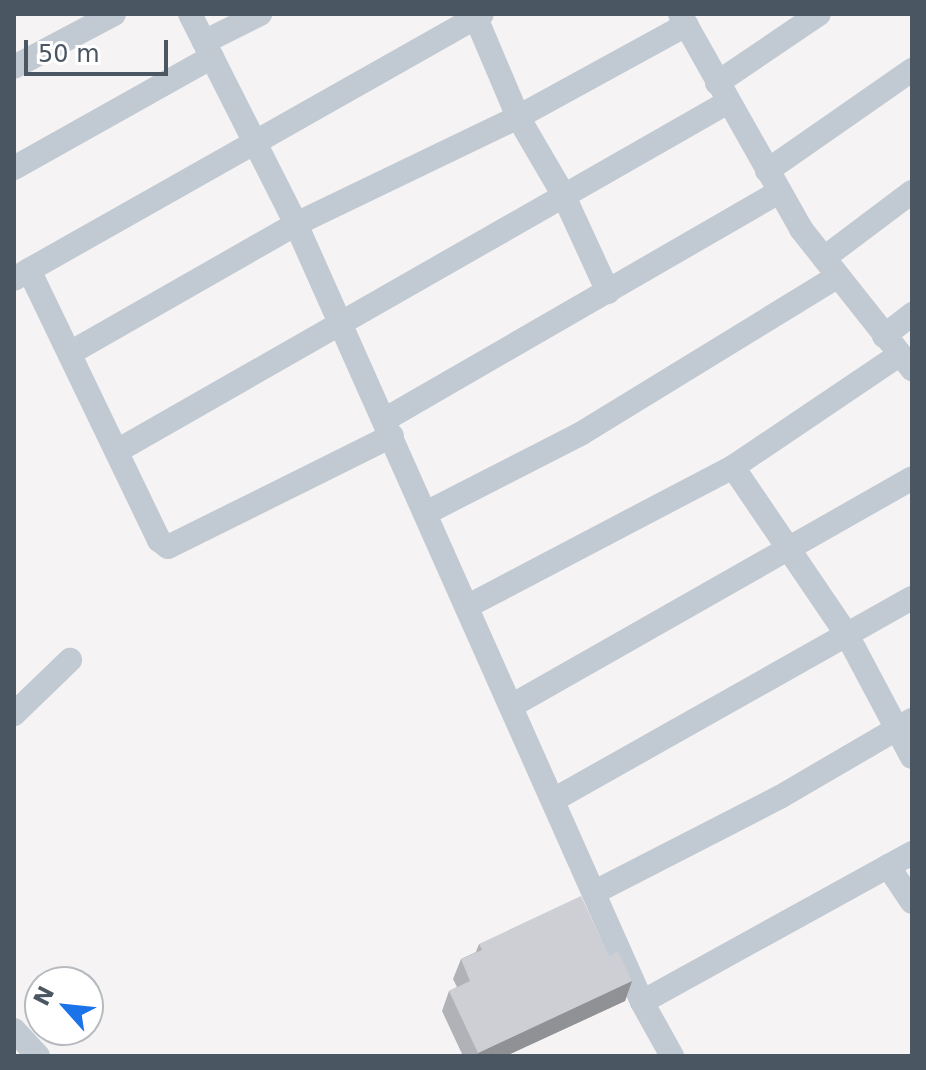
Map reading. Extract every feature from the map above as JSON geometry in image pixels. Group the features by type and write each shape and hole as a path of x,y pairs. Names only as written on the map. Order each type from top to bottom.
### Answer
{"street":[{"path":"14,67 114,14"},
{"path":"190,14 296,224 555,799 642,1002 672,1056"},
{"path":"14,168 208,50 260,14"},
{"path":"117,451 563,194 722,92 819,14"},
{"path":"608,292 563,194 518,117 479,16 254,140 22,274 70,353 159,540 173,547 388,428 608,292 773,181 912,70"},
{"path":"70,353 296,224 518,117 683,19 773,181 831,267 898,353"},
{"path":"426,513 582,433 831,267 912,192"},
{"path":"468,606 733,467 898,353 912,314"},
{"path":"733,467 792,549 905,724 912,757"},
{"path":"513,705 912,478"},
{"path":"555,799 912,598"},
{"path":"14,714 70,660"},
{"path":"595,892 780,797 905,724"},
{"path":"642,1002 912,853"},
{"path":"888,866 912,902"},
{"path":"14,1030 38,1056"}],"building":[{"path":"581,896 609,956 618,951 632,981 478,1053 449,991 470,981 461,959 482,950 479,944"}]}
